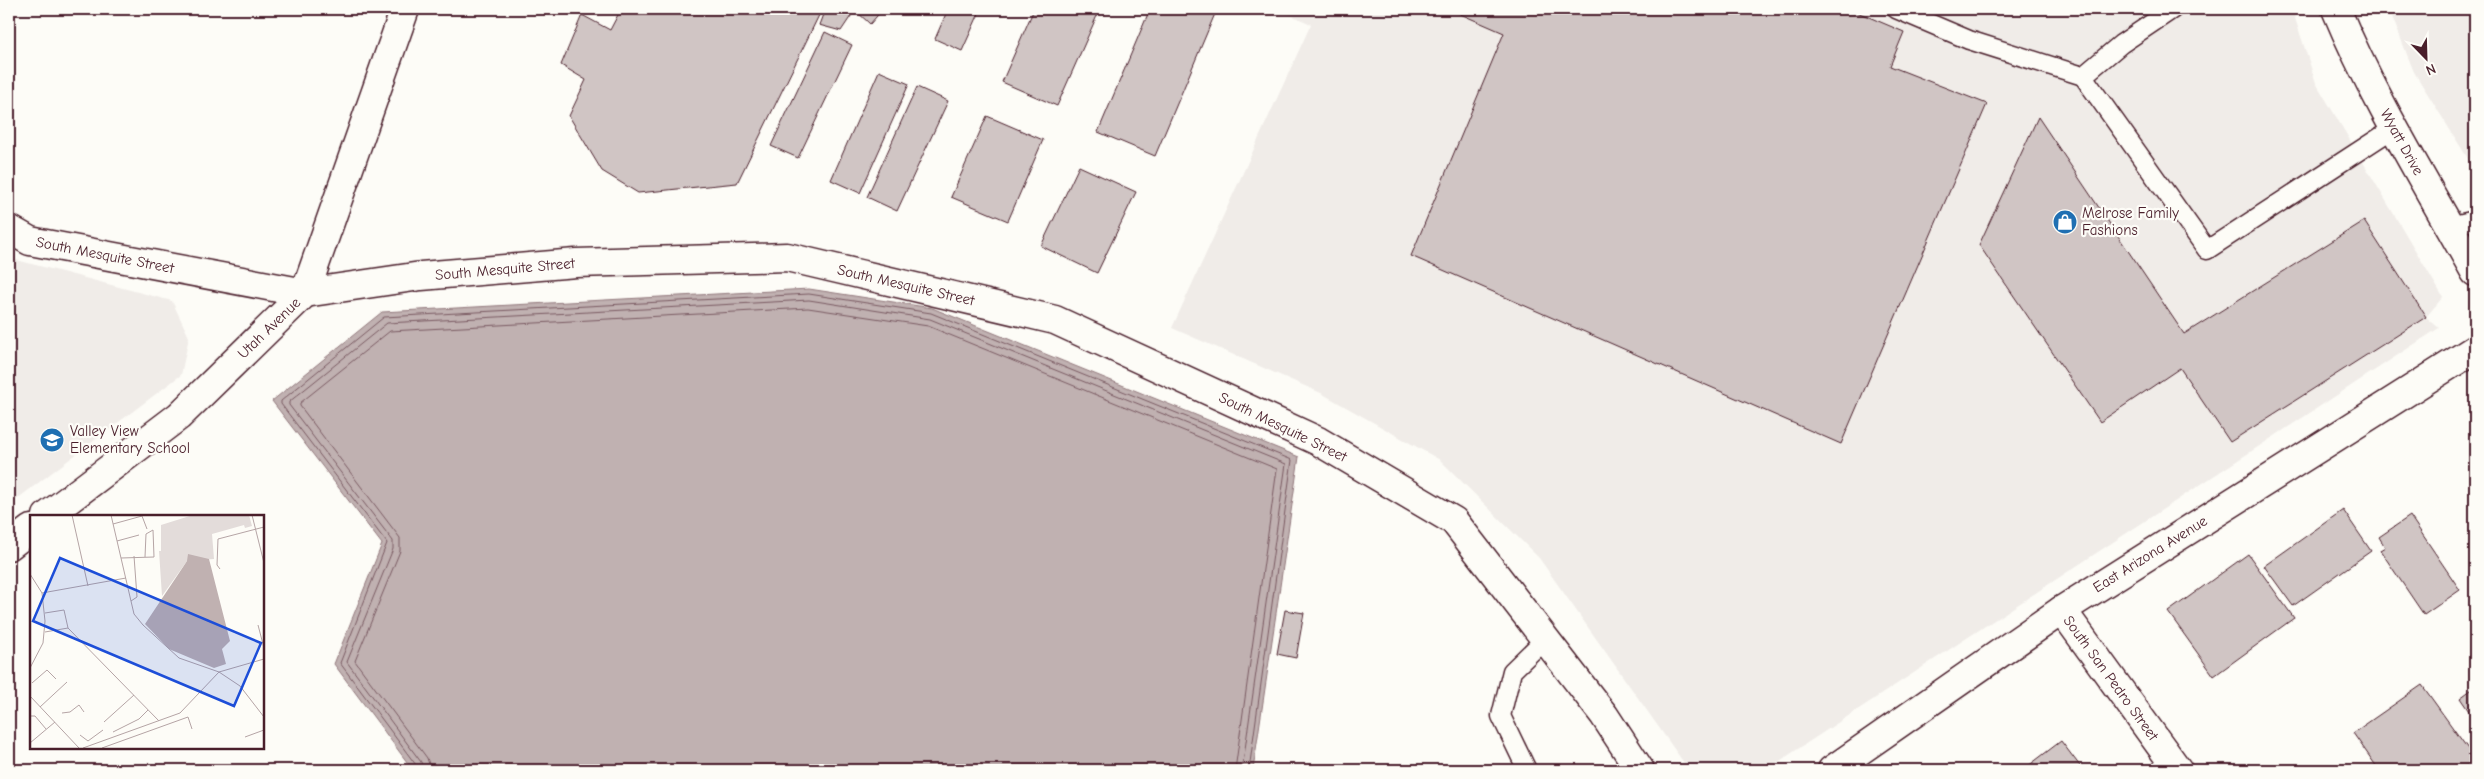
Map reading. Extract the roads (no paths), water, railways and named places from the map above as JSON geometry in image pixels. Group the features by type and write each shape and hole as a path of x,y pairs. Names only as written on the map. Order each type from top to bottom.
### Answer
{"street":[{"name":"Utah Avenue","path":"48,515 179,416 305,293 405,9"},
{"name":"Wyatt Drive","path":"2336,9 2353,50 2394,128 2462,223 2475,272"},
{"name":"South Mesquite Street","path":"9,229 30,241 305,293 421,276 576,262 787,257 1056,320 1318,441 1454,521 1604,715 1640,770"},
{"name":"East Arizona Avenue","path":"1832,770 2062,610 2475,349"},
{"path":"9,546 30,530"},
{"name":"South San Pedro Street","path":"2062,610 2178,770"}],"lane":[{"path":"1896,9 1969,40 2083,76 2207,250 2394,128"},
{"path":"2083,76 2120,44 2173,9"},
{"path":"1527,770 1501,716 1512,671 1544,639"}],"water":[{"path":"809,289 932,308 1299,457 1253,770 413,770 334,664 382,544 272,401 382,312"}],"place":[{"name":"Melrose Family Fashions","path":"2065,222"},
{"name":"Valley View Elementary School","path":"52,440"}]}
